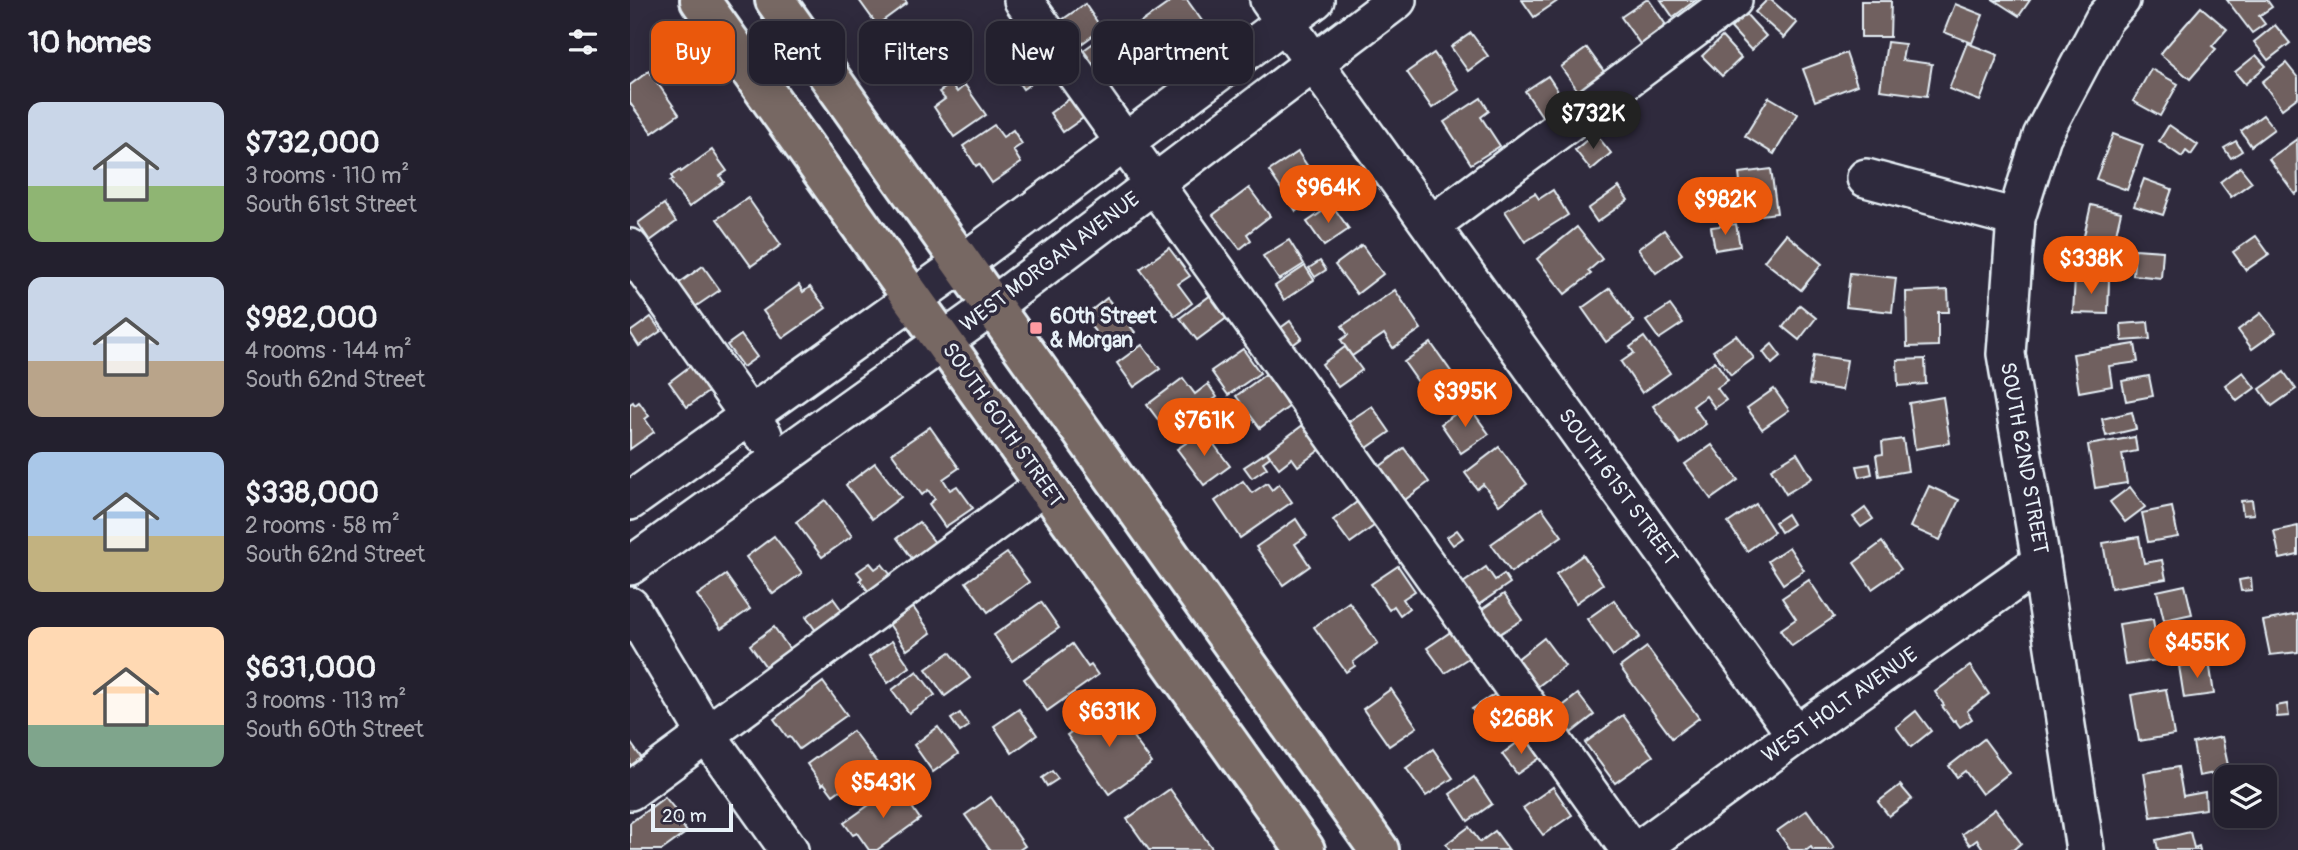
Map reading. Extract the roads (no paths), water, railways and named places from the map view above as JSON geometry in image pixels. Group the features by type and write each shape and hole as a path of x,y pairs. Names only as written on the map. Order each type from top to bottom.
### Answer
{"main road":[{"name":"SOUTH 60TH STREET","path":"700,0 1305,850"},
{"path":"775,0 1379,850"}],"street":[{"path":"1023,0 1153,184 1646,847"},
{"path":"630,501 1125,143 1277,11 1315,0"},
{"name":"WEST MORGAN AVENUE","path":"630,566 944,342 1397,0"},
{"path":"1431,225 1733,0"},
{"name":"SOUTH 62ND STREET","path":"2085,850 2006,354 2016,218 2042,136 2104,19 2121,0"},
{"name":"SOUTH 61ST STREET","path":"1277,11 1796,735"},
{"path":"1866,178 2016,218"},
{"path":"630,248 779,459"},
{"path":"630,791 1045,485"},
{"name":"WEST HOLT AVENUE","path":"1646,847 1796,735 2041,562"},
{"path":"630,606 707,735 789,850"}],"place":[{"name":"60th Street & Morgan","path":"1036,328"}]}
